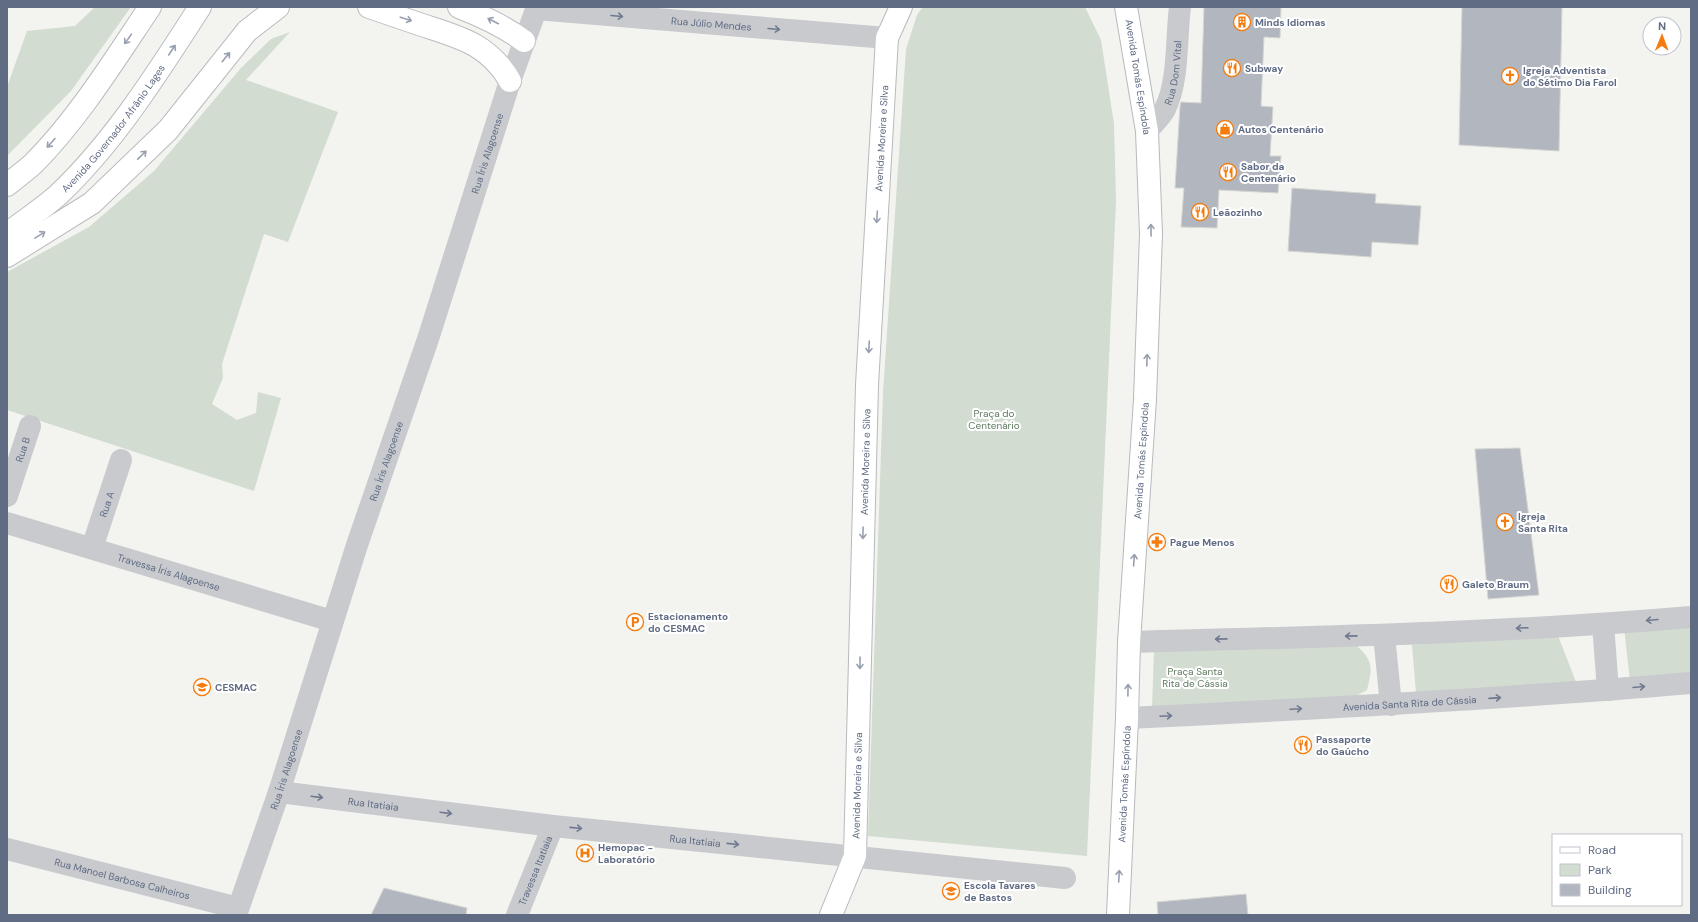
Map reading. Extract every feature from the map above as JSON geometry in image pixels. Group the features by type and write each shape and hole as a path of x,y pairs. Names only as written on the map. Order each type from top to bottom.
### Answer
{"main road":[{"path":"7,185 33,164 59,134 96,87 150,7"},
{"name":"Avenida Governador Afrânio Lages","path":"7,234 57,195 100,149 149,86 200,7"},
{"path":"7,256 92,203 168,130 247,31 278,7"},
{"path":"369,7 459,36 481,48 502,67 510,81"},
{"path":"458,7 496,23 524,41"},
{"name":"Avenida Moreira e Silva","path":"831,915 855,856 867,385 887,38 901,7"},
{"name":"Avenida Tomás Espíndola","path":"1118,915 1129,642 1146,391 1151,234 1147,131 1126,7"}],"street":[{"name":"Rua Dom Vital","path":"1147,131 1165,109 1171,89 1176,62 1180,7"},
{"name":"Rua Íris Alagoense","path":"237,912 279,792 332,620 428,339 510,81 536,8"},
{"name":"Rua Júlio Mendes","path":"536,8 887,38"},
{"name":"Rua B","path":"7,496 30,426"},
{"name":"Rua A","path":"92,548 121,460"},
{"name":"Travessa Íris Alagoense","path":"7,522 332,620"},
{"path":"1129,642 1384,636 1603,624 1691,617"},
{"path":"1603,624 1608,690"},
{"path":"1384,636 1391,705"},
{"name":"Avenida Santa Rita de Cássia","path":"1127,718 1391,705 1691,683"},
{"name":"Rua Itatiaia","path":"279,792 553,826 1065,878"},
{"name":"Travessa Itatiaia","path":"518,915 553,826"},
{"name":"Rua Manoel Barbosa Calheiros","path":"7,849 237,912"}],"green space":[{"path":"95,7 131,7 71,91 7,156 7,87 27,31 75,26"},
{"name":"Praça do Centenário","path":"923,7 1085,7 1101,40 1114,124 1116,201 1087,856 868,836 883,393 906,49 917,15"},
{"path":"290,32 246,80 338,112 288,242 264,234 222,364 223,378 212,404 237,420 256,413 258,392 281,398 254,491 7,410 7,272 89,227 154,171 241,68 271,39"},
{"path":"1691,623 1691,676 1630,681 1624,628"},
{"path":"1557,633 1576,682 1416,693 1412,645"},
{"name":"Praça Santa Rita de Cássia","path":"1354,643 1365,654 1371,669 1367,690 1352,698 1152,707 1154,649"}],"building":[{"path":"1204,7 1281,7 1280,38 1264,37 1261,106 1273,107 1270,156 1281,156 1278,193 1219,190 1217,228 1181,227 1184,188 1175,188 1181,102 1201,103"},
{"name":"Igreja Adventista do Sétimo Dia Farol","path":"1462,7 1562,7 1559,151 1459,145"},
{"path":"1292,188 1376,194 1375,203 1421,206 1418,245 1372,242 1371,257 1288,251"},
{"name":"Igreja Santa Rita","path":"1520,448 1539,595 1488,599 1475,449"},
{"path":"384,888 467,908 466,915 371,915"},
{"path":"1246,894 1248,915 1158,915 1157,902"}],"place":[{"name":"Minds Idiomas","path":"1242,22"},
{"name":"Subway","path":"1232,68"},
{"name":"Igreja Adventista do Sétimo Dia Farol","path":"1510,76"},
{"name":"Autos Centenário","path":"1225,129"},
{"name":"Sabor da Centenário","path":"1228,172"},
{"name":"Leãozinho","path":"1200,212"},
{"name":"Igreja Santa Rita","path":"1505,522"},
{"name":"Pague Menos","path":"1157,542"},
{"name":"Galeto Braum","path":"1449,584"},
{"name":"Estacionamento do CESMAC","path":"635,622"},
{"name":"CESMAC","path":"202,687"},
{"name":"Passaporte do Gaúcho","path":"1303,745"},
{"name":"Hemopac - Laboratório","path":"585,853"},
{"name":"Escola Tavares de Bastos","path":"951,891"}]}
